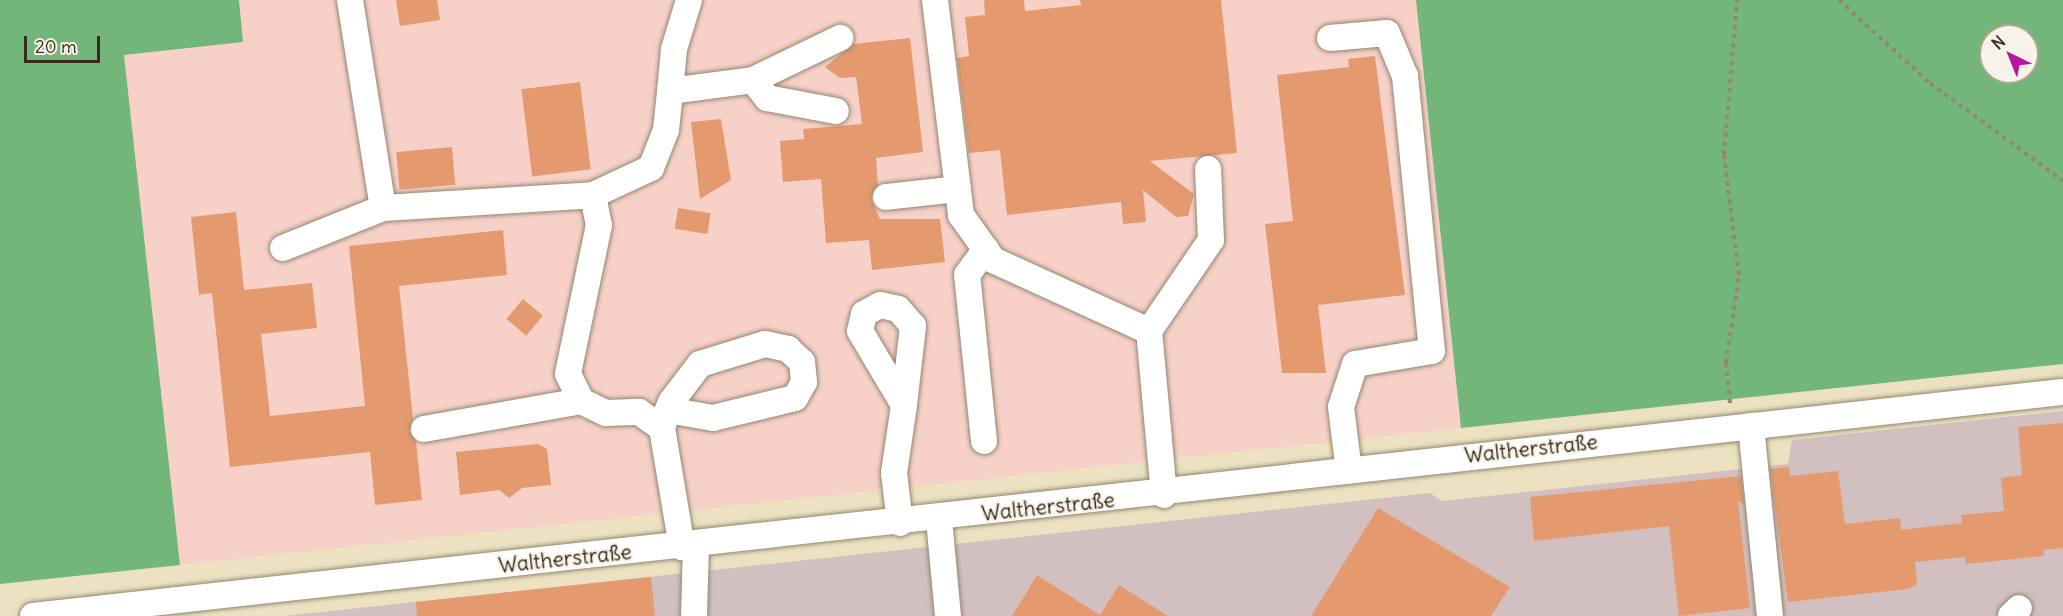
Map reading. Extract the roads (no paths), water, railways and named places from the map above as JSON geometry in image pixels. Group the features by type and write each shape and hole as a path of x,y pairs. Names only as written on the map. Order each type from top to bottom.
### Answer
{"street":[{"path":"350,0 383,208"},
{"path":"282,248 383,208 593,195 651,168 666,130 674,49 689,0"},
{"path":"935,0 961,215 993,260 1149,332"},
{"path":"1330,38 1387,33 1405,76 1432,351 1355,364 1341,407 1349,471"},
{"path":"670,91 753,80 840,38"},
{"path":"753,80 767,98 837,111"},
{"path":"1164,495 1149,332 1211,240 1208,169"},
{"path":"886,197 958,189"},
{"path":"581,401 568,374 599,225 593,195"},
{"path":"984,441 967,274 986,249"},
{"path":"424,429 581,401 606,413 639,412 665,419 713,418 795,398 804,382 802,362 788,349 765,344 700,364 665,419 689,546 694,616"},
{"name":"Waltherstraße","path":"33,616 159,609 689,546 1164,495 1349,471 2063,392"},
{"path":"900,523 894,473 904,405"},
{"path":"1742,427 1770,616"},
{"path":"939,519 948,616"}]}
